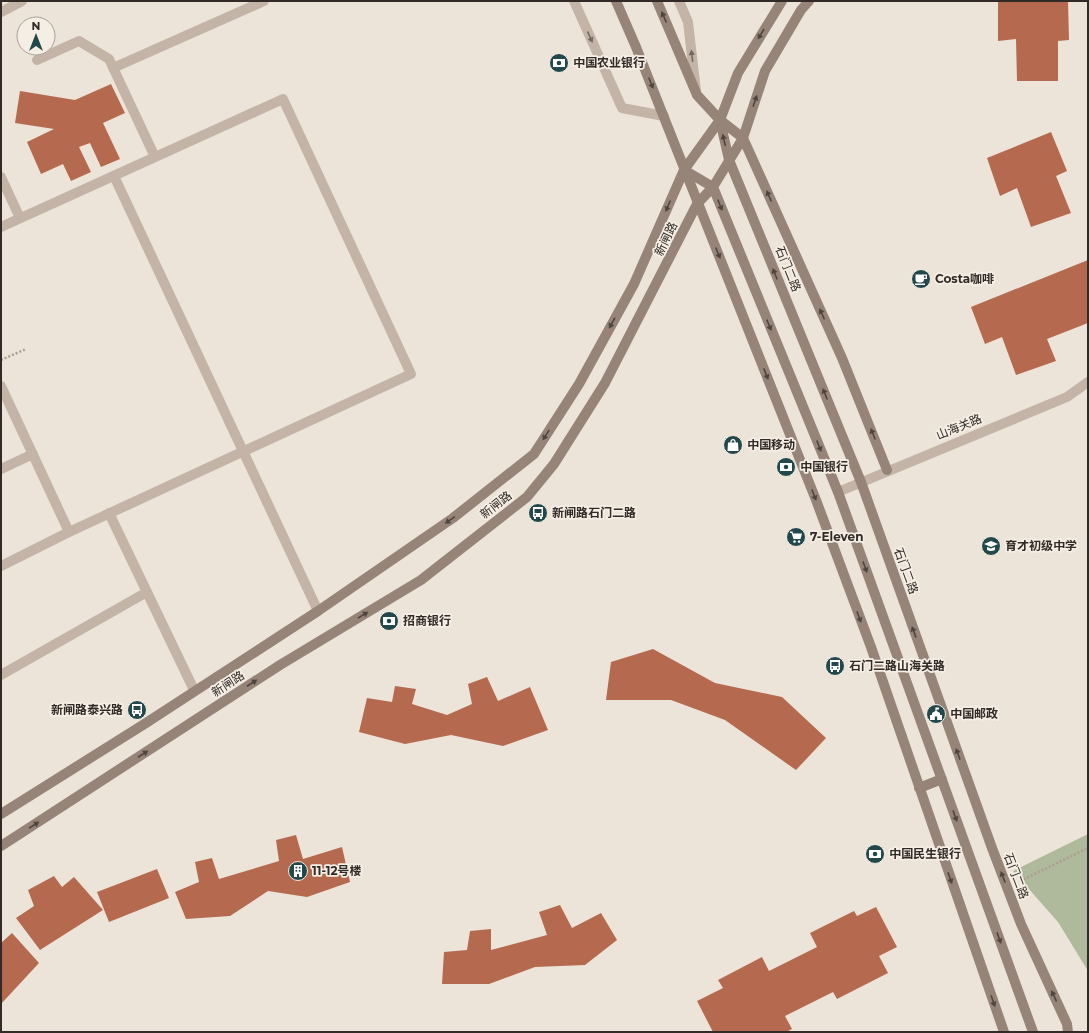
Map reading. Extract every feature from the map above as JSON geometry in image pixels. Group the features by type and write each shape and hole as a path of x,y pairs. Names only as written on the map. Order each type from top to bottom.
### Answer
{"main road":[{"path":"616,1 664,116 684,170 816,500 871,647 1004,1032"},
{"name":"石门二路","path":"657,1 697,95 720,120 743,138 842,358 887,470"},
{"name":"新闸路","path":"1,814 146,723 194,690 318,611 453,518 534,454 579,384 634,284 684,170 720,120 738,73 782,1"},
{"name":"新闸路","path":"1,846 280,665 421,580 527,497 554,464 605,384 698,204 713,187 743,138 766,71 801,10 809,1"},
{"name":"石门二路","path":"720,120 729,160 861,482 1007,888 1021,924 1067,1024 1068,1032"},
{"path":"684,170 713,187 838,492 1033,1032"},
{"path":"919,788 942,779"}],"street":[{"path":"1,12 22,1"},
{"path":"113,68 264,1"},
{"path":"574,1 622,108 664,116"},
{"path":"678,1 688,22 697,95"},
{"path":"37,60 79,41 108,59 155,157"},
{"path":"1,227 283,98 411,374 108,513 1,566"},
{"path":"114,176 318,611"},
{"path":"1,177 20,218"},
{"name":"山海关路","path":"838,492 887,470 1067,397 1088,382"},
{"path":"1,386 69,532"},
{"path":"1,469 33,454"},
{"path":"108,513 194,690"},
{"path":"1,675 147,592"}],"path":[{"path":"1,360 26,349"},
{"path":"1007,888 1088,848"}],"green space":[{"path":"1088,834 1088,971 1058,922 1013,871"}],"building":[{"path":"998,1 1068,1 1069,40 1058,41 1058,81 1017,81 1016,39 998,41"},
{"path":"111,84 125,113 103,123 120,159 101,167 90,143 79,147 91,172 71,181 63,164 41,174 27,142 54,129 15,123 20,91 75,100"},
{"path":"1051,132 1067,171 1056,176 1071,213 1031,227 1017,188 1000,196 987,158"},
{"path":"1088,260 1088,323 1047,339 1056,361 1016,375 1002,337 985,344 971,307"},
{"path":"653,649 715,683 782,697 826,738 796,770 725,720 671,700 606,700 611,662"},
{"path":"487,677 498,701 530,687 548,730 503,746 451,735 405,744 359,732 367,698 392,702 395,686 416,689 412,704 447,715 472,704 468,684"},
{"name":"11-12号楼","path":"296,835 303,859 342,847 350,882 307,897 268,891 230,916 186,919 175,892 199,882 195,862 212,858 219,879 279,861 276,840"},
{"path":"157,869 169,898 109,922 97,892"},
{"path":"54,876 62,887 74,877 103,910 40,950 16,918 34,906 28,890"},
{"path":"560,905 572,928 601,913 617,940 585,965 535,967 489,984 442,984 444,952 467,950 470,931 491,929 491,950 547,935 539,912"},
{"path":"876,907 897,947 879,956 888,973 837,999 833,992 785,1016 792,1029 786,1032 713,1032 697,1001 723,988 718,980 762,957 769,971 817,947 810,933 854,911 857,916"},
{"path":"12,933 39,963 1,1004 1,943"}],"place":[{"name":"中国农业银行","path":"559,63"},
{"name":"Costa咖啡","path":"921,279"},
{"name":"中国移动","path":"733,445"},
{"name":"中国银行","path":"786,467"},
{"name":"新闸路石门二路","path":"538,513"},
{"name":"7-Eleven","path":"796,537"},
{"name":"育才初级中学","path":"991,546"},
{"name":"招商银行","path":"389,621"},
{"name":"石门二路山海关路","path":"835,666"},
{"name":"新闸路泰兴路","path":"137,710"},
{"name":"中国邮政","path":"936,714"},
{"name":"中国民生银行","path":"875,854"},
{"name":"11-12号楼","path":"298,871"}]}
